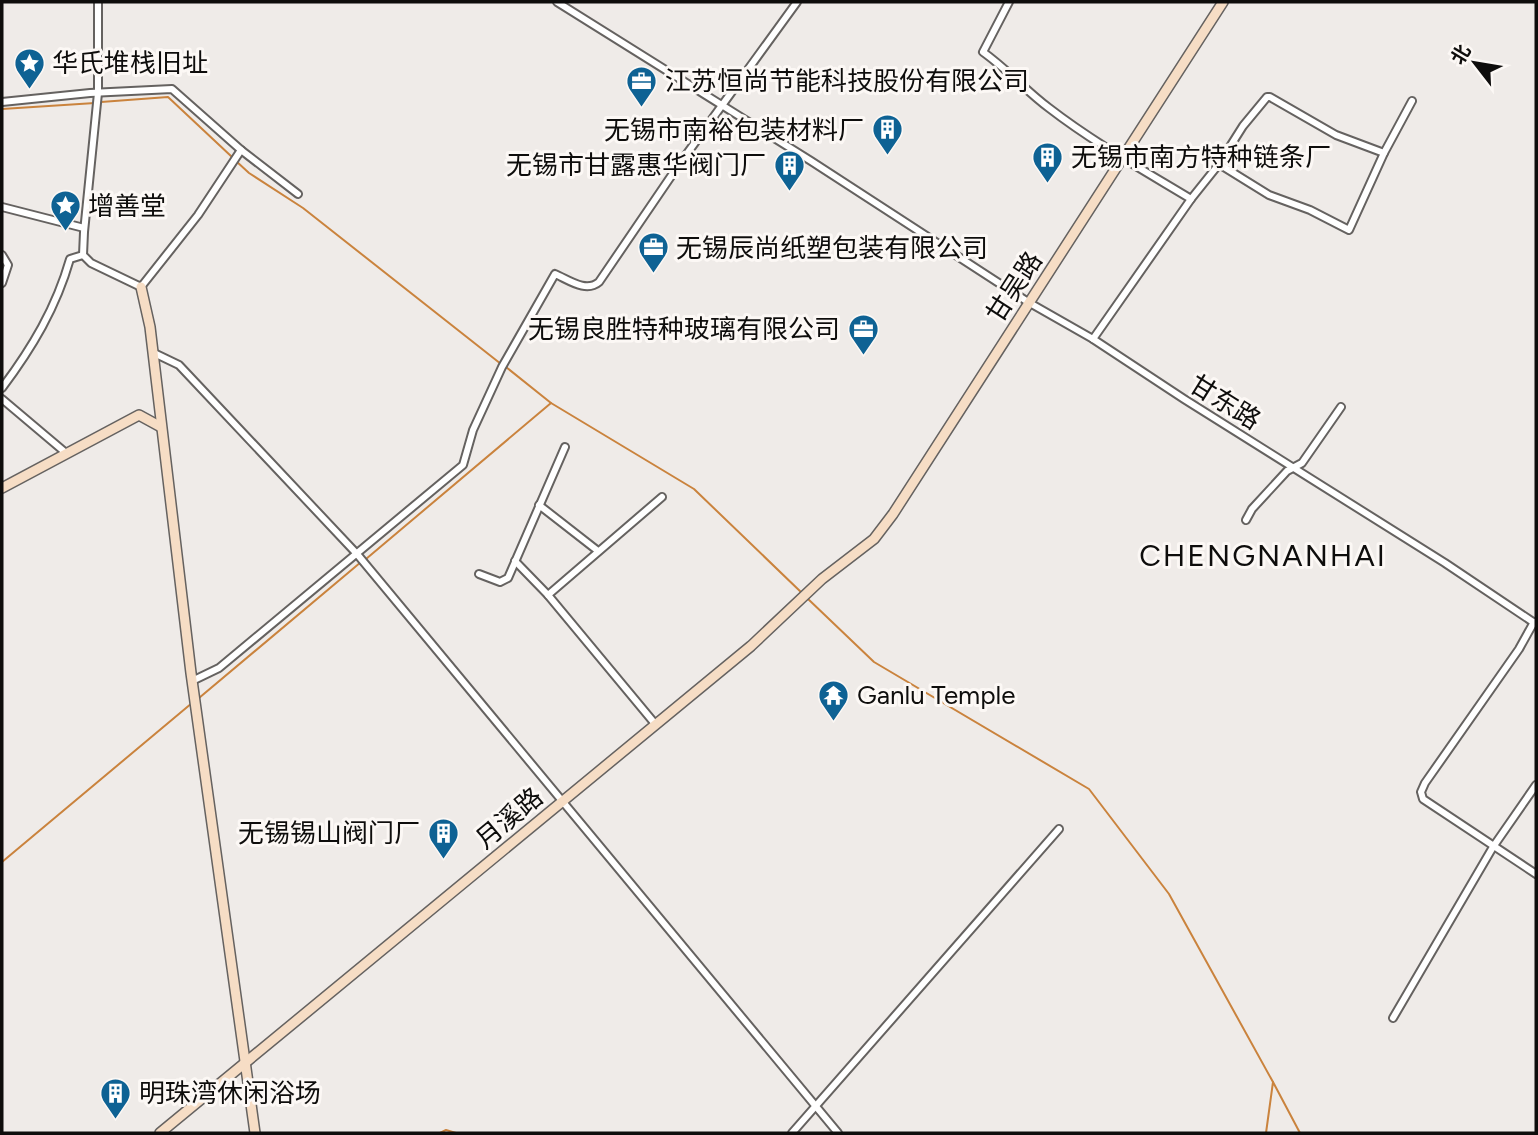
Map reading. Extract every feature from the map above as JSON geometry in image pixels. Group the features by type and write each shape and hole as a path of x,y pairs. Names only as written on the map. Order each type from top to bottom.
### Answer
{"street":[{"path":"99,2 98,95 83,255 90,263 141,287"},
{"name":"甘东路","path":"558,2 1029,302 1093,338 1535,621"},
{"path":"192,681 219,668 359,556 463,465 473,430 509,352 555,274 586,287 594,287 599,282 678,166 797,2"},
{"path":"1009,2 983,52 1007,69 1048,108 1122,158 1191,199"},
{"name":"甘吴路","path":"795,602 874,539 893,514 1223,2"},
{"path":"2,102 172,89 239,153 298,194"},
{"path":"1093,338 1266,97 1336,135 1384,153"},
{"path":"1219,164 1269,195 1310,210 1349,230 1384,153 1412,102"},
{"path":"141,287 198,215 239,153"},
{"path":"2,207 84,228"},
{"path":"2,255 8,265 2,283"},
{"path":"2,388 31,348 63,285 71,259 83,255"},
{"path":"141,287 154,353 192,681 255,1133"},
{"path":"154,353 179,365 359,556 838,1133"},
{"path":"2,399 66,453"},
{"path":"1246,520 1252,509 1287,471 1302,463 1341,407"},
{"path":"2,488 139,415 161,427"},
{"path":"479,574 504,582 565,447"},
{"path":"548,595 662,497"},
{"path":"539,505 598,551"},
{"path":"515,561 548,595 656,725"},
{"name":"月溪路","path":"160,1133 751,646 795,602"},
{"path":"1535,621 1424,783 1422,792 1423,799 1536,874"},
{"path":"1393,1018 1493,847 1536,785"},
{"path":"792,1133 1059,829"}],"waterway":[{"path":"101,102 168,97 232,157"},
{"path":"2,109 95,103"},
{"path":"236,161 249,173 303,208 501,364"},
{"path":"506,367 551,403 694,489 803,594"},
{"path":"366,559 551,403"},
{"path":"199,698 361,562"},
{"path":"807,598 874,662 1089,789 1169,894 1273,1082"},
{"path":"2,862 192,703"},
{"path":"1266,1133 1273,1082 1300,1133"},
{"path":"440,1133 446,1130 456,1133"}],"place":[{"name":"华氏堆栈旧址","path":"29,90"},
{"name":"江苏恒尚节能科技股份有限公司","path":"642,108"},
{"name":"无锡市南裕包装材料厂","path":"887,157"},
{"name":"无锡市南方特种链条厂","path":"1048,184"},
{"name":"无锡市甘露惠华阀门厂","path":"789,192"},
{"name":"增善堂","path":"65,233"},
{"name":"无锡辰尚纸塑包装有限公司","path":"653,275"},
{"name":"无锡良胜特种玻璃有限公司","path":"863,356"},
{"name":"Ganlu Temple","path":"834,722"},
{"name":"无锡锡山阀门厂","path":"443,860"},
{"name":"明珠湾休闲浴场","path":"116,1120"}],"district":[{"name":"CHENGNANHAI","path":"1263,556"}]}
